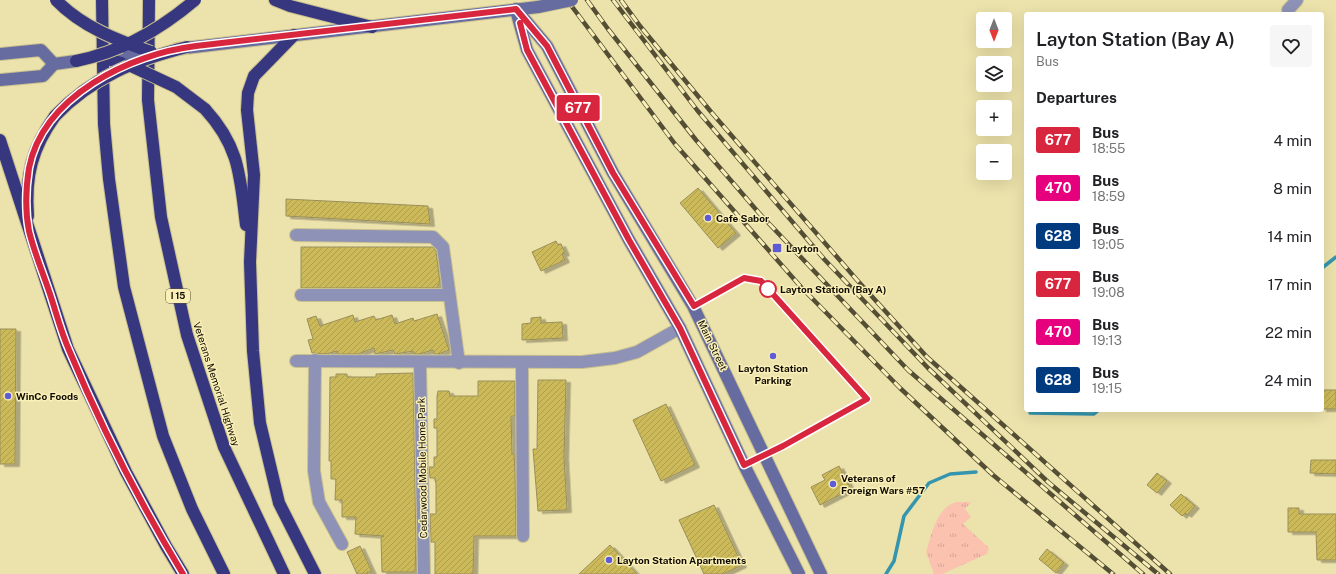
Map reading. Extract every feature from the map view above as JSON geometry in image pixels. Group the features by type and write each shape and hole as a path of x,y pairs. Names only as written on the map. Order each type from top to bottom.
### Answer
{"highway":[{"path":"56,0 87,24 128,44 151,52"},
{"path":"102,0 104,124 109,179 124,287 163,436 192,509 224,574"},
{"name":"Veterans Memorial Highway","path":"149,0 148,100 160,209 187,335 224,447 284,574"},
{"path":"76,61 98,56 128,44 160,27 195,0"},
{"path":"275,0 290,6 372,27"},
{"path":"294,35 254,76 248,93 247,110 254,175 250,262 253,351 260,423 279,503 315,574"},
{"path":"29,230 27,191 30,168 37,145 55,116 90,86 129,65 147,58 187,48"},
{"path":"103,58 129,65 176,86 205,109 225,134 236,158 250,262"},
{"path":"0,140 68,349 126,472 183,574"}],"main road":[{"path":"0,80 43,76 54,64 205,45 538,7 572,0"},
{"path":"516,9 527,50 629,240 680,328 744,465 799,574"},
{"name":"Main Street","path":"516,9 547,46 613,173 694,306 821,574"},
{"path":"0,54 41,50 54,64"}],"street":[{"path":"1288,10 1297,0"},
{"path":"296,235 433,237 443,247 460,363"},
{"path":"301,295 449,295"},
{"path":"296,361 315,360 460,363 582,362 615,358 637,352 680,328"},
{"path":"315,360 314,471 319,502 342,544"},
{"name":"Cedarwood Mobile Home Park","path":"420,362 424,574"},
{"path":"522,363 523,536"}],"green space":[{"path":"956,502 971,502 965,509 971,517 963,524 989,548 987,554 942,574 934,574 926,552 930,537 939,516 949,505"}],"building":[{"name":"Cafe Sabor","path":"698,188 736,233 718,248 680,203"},
{"path":"286,199 428,206 430,224 286,216"},
{"path":"556,241 558,245 561,244 565,253 562,254 565,260 541,271 532,252"},
{"path":"301,247 433,247 436,251 440,284 438,284 438,288 301,288"},
{"path":"437,314 449,350 438,354 434,354 433,350 419,354 414,354 413,351 395,354 393,350 375,354 374,348 358,354 338,354 337,351 326,354 312,353 308,340 313,339 307,319 316,316 320,326 353,315 355,322 374,316 376,320 392,315 395,324 413,318 414,321"},
{"path":"541,317 541,323 562,322 563,338 522,340 522,324 531,323 531,318"},
{"name":"WinCo Foods","path":"0,329 16,329 15,464 0,464"},
{"path":"413,373 416,542 415,572 382,572 381,537 384,536 355,534 356,517 342,517 342,500 335,500 336,479 331,479 331,461 329,461 330,377 336,377 336,374 347,374 347,377 376,377 376,374"},
{"path":"538,380 566,380 564,457 567,510 538,511 533,449 537,449"},
{"path":"478,381 515,381 515,416 511,416 512,454 514,454 515,472 516,536 474,536 473,574 435,574 435,542 431,542 430,514 436,514 436,484 435,478 430,478 429,467 434,467 434,457 437,457 437,428 434,428 434,419 437,419 438,391 449,391 450,396 478,396"},
{"path":"1324,390 1336,390 1336,409 1324,409"},
{"path":"666,404 695,465 661,481 633,420"},
{"path":"1311,460 1336,460 1336,474 1310,473"},
{"name":"Veterans of Foreign Wars #57","path":"839,466 851,489 820,505 811,487 825,480 822,475"},
{"path":"1157,473 1167,481 1157,493 1147,485"},
{"path":"1181,494 1195,506 1187,515 1185,513 1182,516 1170,505"},
{"path":"714,505 742,565 723,574 704,574 679,520"},
{"path":"1288,508 1299,508 1299,514 1336,514 1336,560 1317,560 1316,532 1288,532"},
{"name":"Layton Station Apartments","path":"610,545 637,574 579,574"},
{"path":"360,546 372,572 367,572 368,574 357,574 347,552"},
{"path":"1047,549 1064,563 1056,573 1039,559"}],"waterway":[{"path":"1324,266 1336,257"},
{"path":"1030,413 1094,414 1096,412"},
{"path":"886,574 894,561 904,516 929,483 950,474 976,472"}],"railway":[{"path":"567,0 675,144 801,287 900,388 993,475 1113,574"},
{"path":"587,0 608,29 696,140 759,213 908,370 1143,574"},
{"path":"613,0 697,110 824,259 928,368 1048,482 1158,574"},
{"path":"621,0 640,26 712,113 857,280 927,357 1170,574"}],"bus line":[{"name":"677","path":"183,574 126,472 68,349 29,230 27,191 30,168 37,145 49,124 66,104 105,76 139,61 164,53 196,46 516,9 547,46 613,173 641,222 694,306 744,278 761,281 867,399 783,446 744,465 680,328 629,240 527,50 520,23"}],"place":[{"name":"Cafe Sabor","path":"708,218"},
{"name":"Layton","path":"777,248"},
{"name":"Layton Station (Bay A)","path":"768,289"},
{"name":"Layton Station Parking","path":"773,356"},
{"name":"WinCo Foods","path":"8,396"},
{"name":"Veterans of Foreign Wars #57","path":"833,484"},
{"name":"Layton Station Apartments","path":"609,560"}]}
